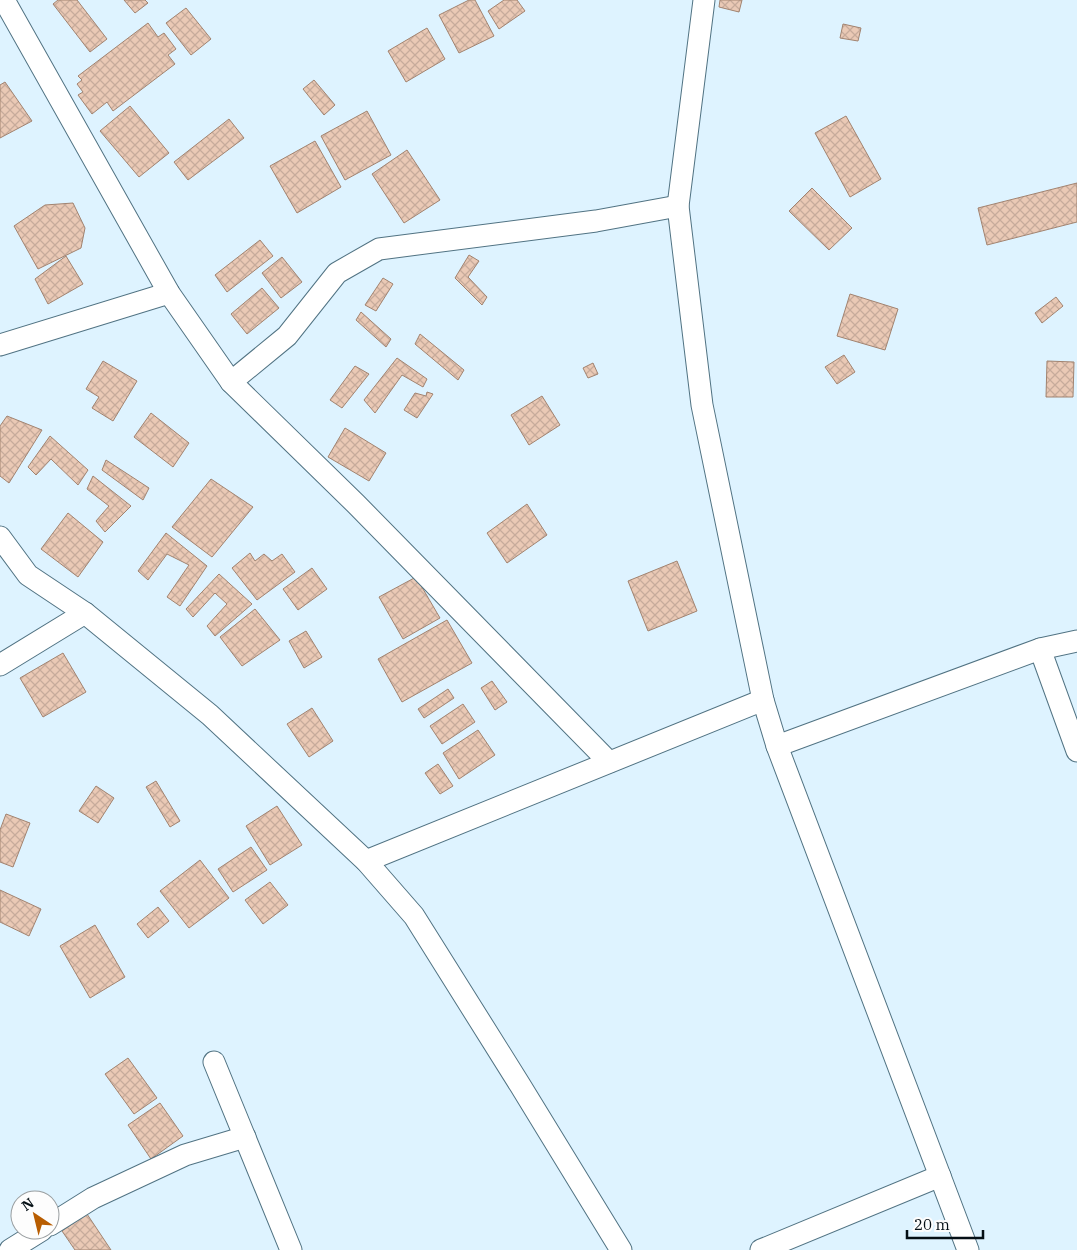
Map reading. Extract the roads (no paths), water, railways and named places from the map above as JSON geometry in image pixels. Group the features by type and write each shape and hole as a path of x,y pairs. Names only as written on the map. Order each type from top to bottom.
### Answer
{"street":[{"path":"4,0 169,293 231,382 356,504 609,762"},
{"path":"704,0 678,206 702,405 763,700 777,746 968,1250"},
{"path":"231,382 287,336 337,274 379,249 596,221 678,206"},
{"path":"0,346 169,293"},
{"path":"0,537 28,575 85,614 210,715 366,861 414,916 515,1076 621,1250"},
{"path":"0,665 85,614"},
{"path":"777,746 1040,649 1077,641"},
{"path":"1040,649 1077,751"},
{"path":"366,861 763,700"},
{"path":"214,1062 291,1250"},
{"path":"60,1219 93,1198 185,1155 245,1137"},
{"path":"762,1250 940,1176"},
{"path":"10,1250 26,1240"}]}
